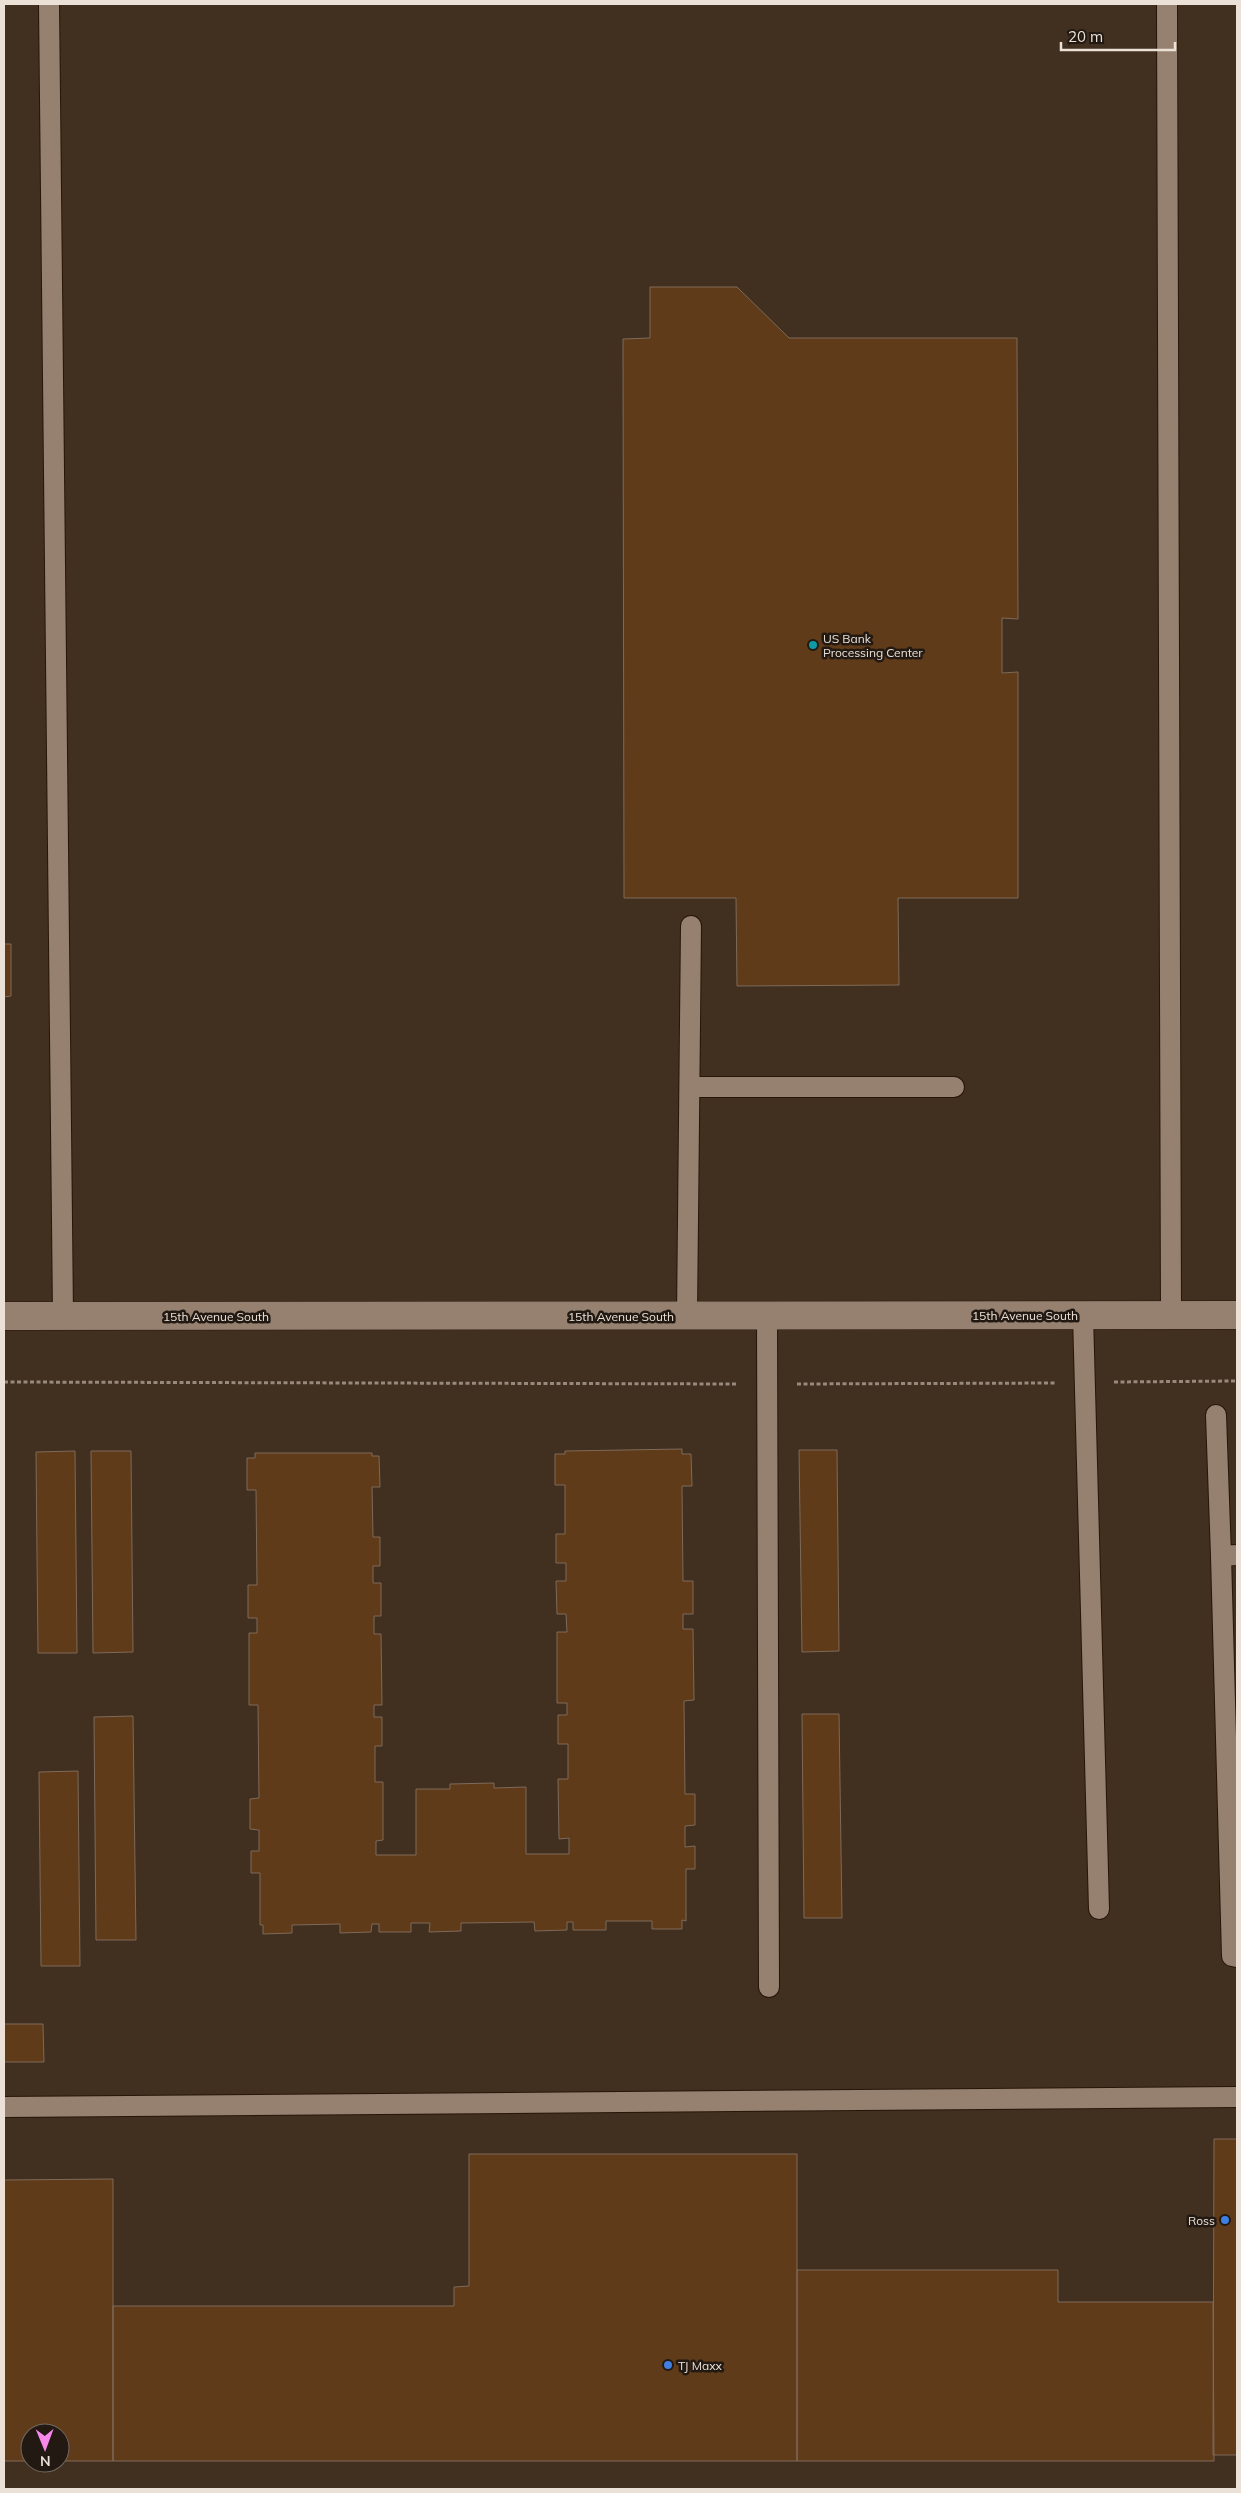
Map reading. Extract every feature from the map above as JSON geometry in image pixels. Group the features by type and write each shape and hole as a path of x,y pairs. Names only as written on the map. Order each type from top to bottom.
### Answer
{"street":[{"name":"15th Avenue South","path":"4,1316 1237,1314"}],"lane":[{"path":"49,4 63,1315"},
{"path":"1167,4 1171,1315"},
{"path":"687,1316 691,926"},
{"path":"690,1087 954,1087"},
{"path":"1084,1315 1100,1909"},
{"path":"767,1316 769,1987"},
{"path":"1216,1414 1229,1556 1232,1956 1237,1957"},
{"path":"4,2107 1237,2096"}],"path":[{"path":"4,1382 767,1384 1237,1381"}],"building":[{"name":"US Bank Processing Center","path":"650,287 737,287 789,338 1017,338 1018,619 1002,618 1002,673 1018,672 1018,898 898,898 899,985 737,986 736,898 624,898 623,339 650,338"},
{"path":"4,944 11,944 11,996 4,997"},
{"path":"682,1449 682,1454 691,1454 692,1486 682,1486 683,1581 693,1581 693,1614 683,1614 683,1629 693,1629 694,1700 684,1701 685,1794 695,1794 695,1825 685,1826 685,1847 695,1846 695,1869 686,1869 686,1921 682,1920 682,1929 652,1929 652,1921 606,1921 606,1930 573,1930 573,1922 567,1922 567,1930 535,1931 534,1922 461,1923 461,1931 429,1932 430,1923 411,1923 411,1932 379,1932 379,1924 372,1924 371,1932 340,1933 340,1924 292,1925 292,1933 263,1934 263,1925 260,1925 260,1873 251,1873 251,1851 259,1851 259,1830 250,1829 250,1799 259,1798 258,1705 249,1705 249,1633 257,1633 257,1618 248,1618 248,1585 257,1585 256,1490 247,1490 247,1458 255,1458 255,1453 372,1453 372,1456 379,1456 380,1487 372,1487 373,1537 380,1537 380,1566 373,1566 373,1583 381,1583 381,1616 374,1616 374,1634 381,1634 382,1705 374,1705 374,1717 382,1717 382,1746 375,1746 375,1782 383,1782 383,1840 376,1841 376,1855 416,1855 416,1789 450,1789 450,1784 494,1783 494,1788 526,1787 526,1854 569,1854 569,1838 559,1839 558,1779 568,1779 568,1744 558,1744 558,1715 567,1715 567,1703 557,1703 557,1632 567,1632 566,1614 557,1614 556,1581 566,1581 566,1563 556,1563 556,1534 565,1534 565,1485 555,1485 555,1454 565,1454 565,1451"},
{"path":"799,1450 837,1450 839,1651 802,1652"},
{"path":"75,1451 77,1653 38,1653 36,1452"},
{"path":"91,1451 131,1451 133,1652 93,1653"},
{"path":"802,1714 839,1714 842,1918 804,1918"},
{"path":"133,1716 136,1940 96,1940 94,1717"},
{"path":"78,1771 80,1966 41,1966 39,1772"},
{"path":"4,2024 43,2024 44,2062 4,2062"},
{"name":"Ross","path":"1214,2139 1237,2139 1237,2455 1213,2455"},
{"path":"469,2154 797,2154 797,2461 113,2461 113,2306 454,2306 454,2287 469,2286"},
{"path":"113,2179 113,2461 70,2461 70,2423 20,2423 20,2461 4,2461 4,2180"},
{"path":"797,2270 1058,2270 1058,2302 1213,2302 1214,2461 797,2461"}],"place":[{"name":"US Bank Processing Center","path":"813,645"},
{"name":"Ross","path":"1225,2220"},
{"name":"TJ Maxx","path":"668,2365"}]}
